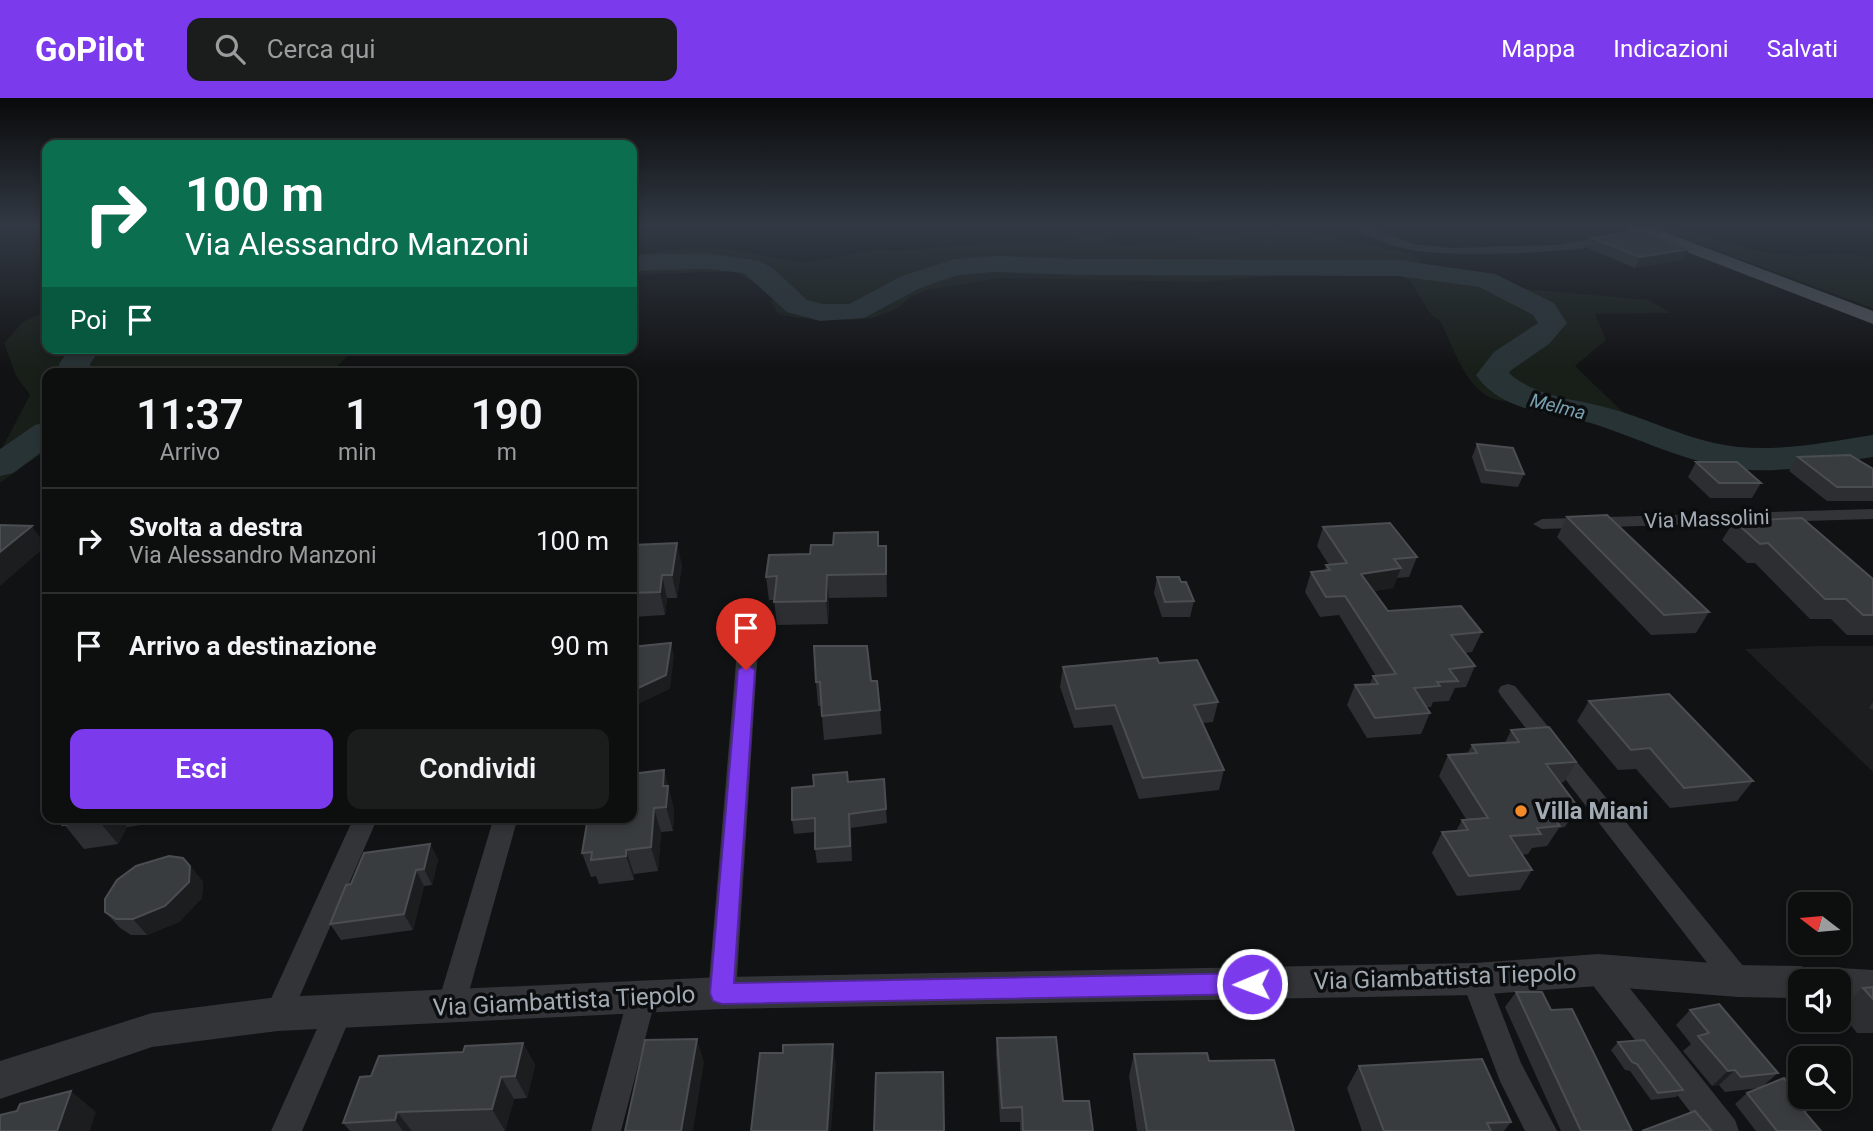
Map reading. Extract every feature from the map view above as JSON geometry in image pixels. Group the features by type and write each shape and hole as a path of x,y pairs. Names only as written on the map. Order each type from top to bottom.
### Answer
{"main road":[{"path":"1754,273 1873,318"}],"street":[{"name":"Via Massolini","path":"1542,524 1873,514"},
{"path":"722,993 750,615"},
{"path":"1508,691 1738,981"},
{"path":"278,1014 363,823"},
{"path":"451,1006 504,823"},
{"name":"Via Giambattista Tiepolo","path":"1598,970 1724,1131"},
{"name":"Via Giambattista Tiepolo","path":"0,1080 152,1030 278,1014 722,993 1475,979 1598,970 1738,981 1788,982"},
{"path":"1475,979 1510,1071 1542,1131"},
{"path":"1851,985 1873,986"},
{"path":"606,1131 642,997"},
{"path":"286,1131 339,1011"}],"shaded area":[{"path":"637,273 678,273 637,275"},
{"path":"738,273 1480,273 1523,289 1648,300 1671,313 1595,314 1606,340 1575,366 1652,440 1594,417 1493,399 1483,393 1461,366 1440,321 1433,316 1403,276 1296,274 1204,282 1000,278 927,290 910,297 898,308 873,318 850,320 799,318 778,314 771,302 774,295"},
{"path":"1779,273 1873,273 1873,308"},
{"path":"42,313 42,354 349,354 336,368 42,368 42,454 0,483 0,452 30,395 16,376 4,343 23,322"},
{"path":"1873,646 1873,772 1745,649"}],"building":[{"path":"1477,444 1513,448 1524,474 1486,470"},
{"path":"1850,455 1873,469 1873,487 1837,487 1798,457"},
{"path":"1696,462 1737,462 1761,483 1719,483"},
{"path":"1607,515 1709,612 1664,615 1567,517"},
{"path":"1802,518 1873,579 1873,615 1863,615 1846,599 1825,599 1768,543 1760,544 1734,521"},
{"path":"1390,523 1417,557 1394,559 1401,568 1361,574 1388,611 1461,606 1482,632 1451,635 1475,666 1449,669 1458,681 1437,682 1440,686 1414,688 1430,713 1375,718 1355,685 1378,684 1373,676 1396,674 1345,596 1326,597 1311,572 1330,570 1326,565 1347,563 1323,527"},
{"path":"0,525 32,526 0,552"},
{"path":"878,532 878,546 886,546 886,574 827,575 826,601 774,602 777,576 766,577 769,555 810,554 811,545 833,545 834,533"},
{"path":"677,543 672,575 662,575 660,592 637,593 637,545"},
{"path":"1157,577 1179,577 1181,582 1186,582 1194,601 1165,602"},
{"path":"671,643 666,675 637,689 637,646"},
{"path":"814,646 867,646 871,681 877,681 880,710 822,716 820,682 816,682"},
{"path":"1157,658 1159,663 1197,660 1218,702 1194,705 1224,770 1143,778 1115,705 1076,709 1063,667"},
{"path":"1669,694 1753,781 1684,788 1650,748 1631,750 1589,701"},
{"path":"1549,727 1576,762 1546,764 1578,807 1548,810 1560,826 1537,828 1541,834 1510,836 1532,870 1469,876 1442,832 1468,830 1462,820 1488,818 1448,755 1477,753 1472,745 1519,742 1511,730"},
{"path":"664,770 663,786 668,786 666,807 654,808 651,847 626,850 626,856 591,860 592,852 582,853 587,823 637,823 637,773"},
{"path":"847,772 848,782 884,779 886,809 849,814 850,846 815,849 815,818 792,820 792,788 814,786 813,775"},
{"path":"430,844 424,869 416,870 404,914 330,924 346,885 351,884 364,853"},
{"path":"169,856 183,858 190,866 189,882 165,906 133,919 116,919 105,912 105,899 117,880 136,866"},
{"path":"1873,987 1873,999 1863,988"},
{"path":"1516,992 1542,992 1551,1010 1572,1009 1632,1131 1581,1131"},
{"path":"1719,1004 1778,1073 1741,1077 1735,1070 1728,1071 1698,1036 1709,1033 1690,1010"},
{"path":"1056,1037 1063,1101 1089,1101 1093,1131 1023,1131 1022,1107 1002,1108 997,1038"},
{"path":"697,1039 681,1131 625,1131 645,1040"},
{"path":"1644,1040 1683,1090 1658,1093 1618,1042"},
{"path":"523,1043 515,1076 501,1077 492,1109 397,1112 395,1120 343,1123 360,1077 371,1076 379,1056 463,1052 465,1046"},
{"path":"833,1044 827,1131 751,1131 760,1053 783,1053 783,1045"},
{"path":"1207,1053 1209,1061 1274,1060 1294,1131 1147,1131 1134,1054"},
{"path":"1482,1059 1511,1122 1487,1123 1491,1131 1384,1131 1359,1066"},
{"path":"943,1072 944,1131 874,1131 876,1073"},
{"path":"1784,1078 1788,1083 1788,1109 1810,1109 1803,1110 1821,1131 1777,1131 1747,1093"},
{"path":"71,1091 57,1131 0,1131 0,1115 17,1111 20,1104"},
{"path":"1695,1111 1712,1131 1642,1131"}],"waterway":[{"name":"Melma","path":"762,273 797,306 820,313 854,312 911,282 937,273"},
{"name":"Melma","path":"1436,273 1486,280 1544,309 1553,323 1547,331 1504,359 1492,375 1504,386 1532,400 1595,414 1679,444 1732,457 1779,459 1873,446"},
{"name":"Melma","path":"75,368 74,364 82,354"},
{"name":"Melma","path":"0,465 42,436"}],"place":[{"name":"Villa Miani","path":"1521,811"}],"route":[{"path":"746,670 722,993 1252,984"}]}
